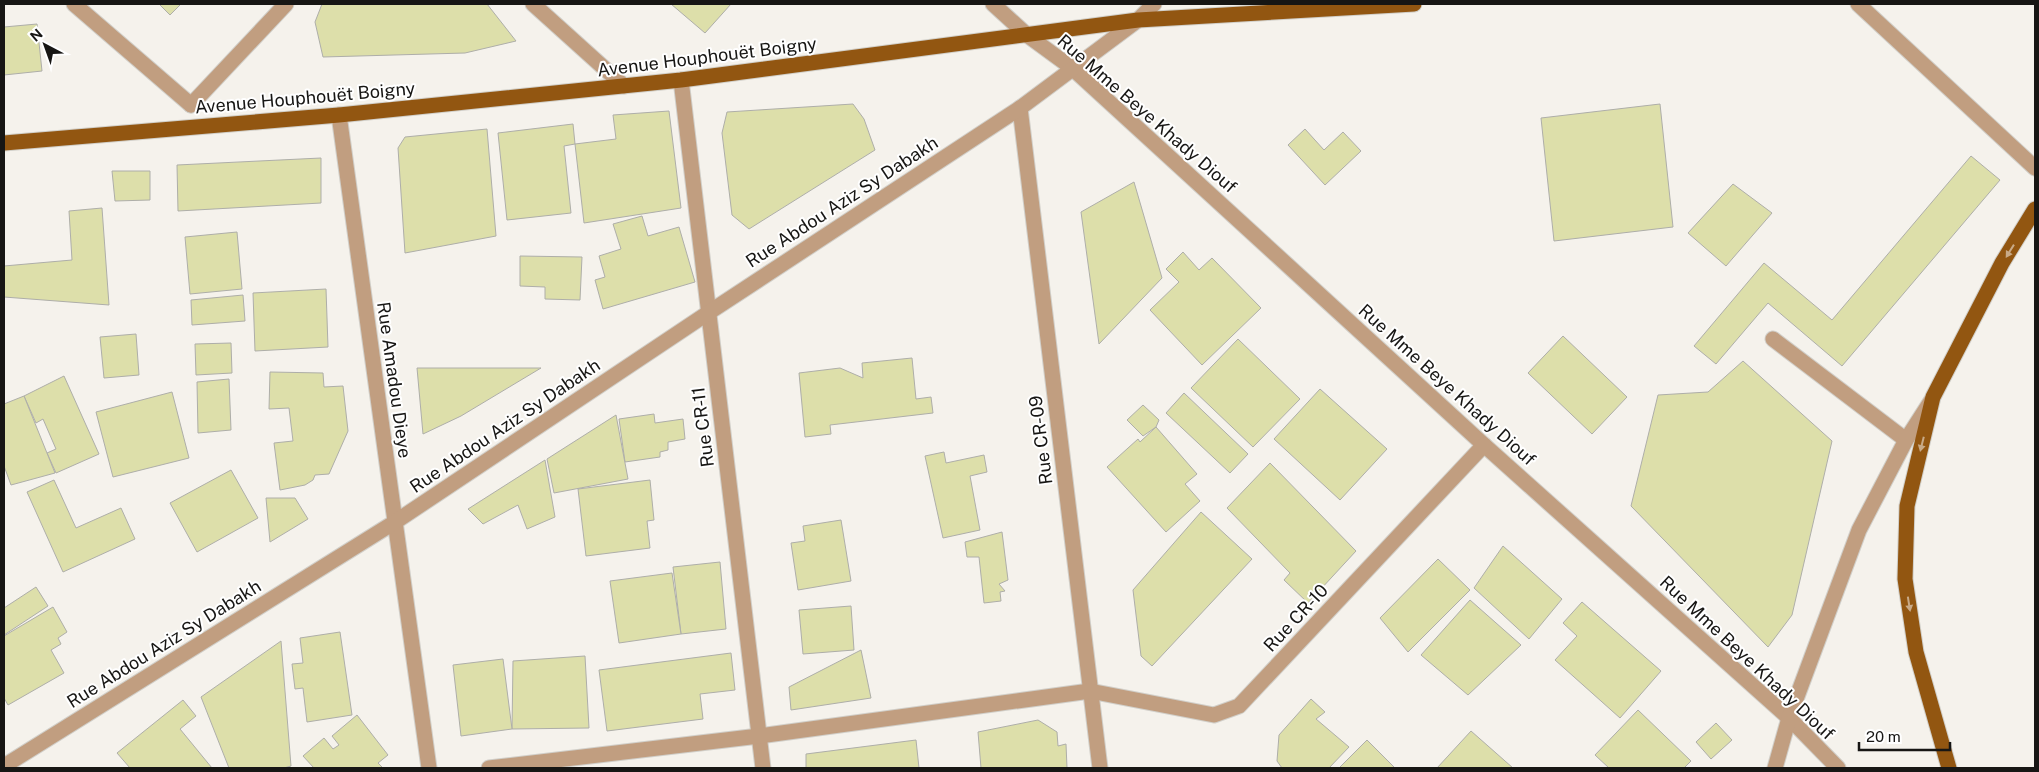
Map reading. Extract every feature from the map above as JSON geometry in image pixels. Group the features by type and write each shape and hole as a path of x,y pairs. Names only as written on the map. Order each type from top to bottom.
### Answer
{"main road":[{"name":"Avenue Houphouët Boigny","path":"4,143 338,115 681,80 1138,20 1414,4"},
{"path":"1949,768 1916,652 1905,579 1907,506 1934,397 2002,263 2035,209"}],"street":[{"path":"74,4 191,105"},
{"path":"192,127 191,105 286,4"},
{"path":"533,4 624,86"},
{"name":"Rue Mme Beye Khady Diouf","path":"993,4 1027,35 1072,68 1484,445 1789,718 1838,768"},
{"name":"Rue Abdou Aziz Sy Dabakh","path":"4,766 395,522 708,312 1020,108 1138,20 1154,4"},
{"path":"1858,4 2035,168"},
{"name":"Rue CR-11","path":"681,80 763,768"},
{"name":"Rue CR-09","path":"1020,108 1100,768"},
{"name":"Rue Amadou Dieye","path":"338,115 429,768"},
{"path":"1773,339 1906,440"},
{"path":"1774,768 1789,718 1859,530 1906,440 1934,397"},
{"name":"Rue CR-10","path":"489,768 759,736 1090,691 1214,715 1239,706 1484,445"}],"building":[{"path":"159,4 181,4 170,15"},
{"path":"322,4 487,4 516,41 465,53 323,57 315,22"},
{"path":"671,4 731,4 705,33"},
{"path":"37,24 42,71 4,75 4,27"},
{"path":"853,104 864,119 875,150 749,229 732,215 722,133 727,112"},
{"path":"1660,104 1673,227 1554,241 1541,118"},
{"path":"669,111 681,208 584,223 575,144 616,139 613,115"},
{"path":"573,124 575,144 564,146 571,213 507,220 498,133"},
{"path":"487,129 496,236 405,253 398,148 405,137"},
{"path":"1305,129 1324,150 1343,132 1361,151 1325,185 1288,145"},
{"path":"1971,156 2000,180 1842,366 1768,303 1716,364 1694,346 1764,263 1832,320"},
{"path":"321,158 321,203 178,211 177,165"},
{"path":"112,171 150,171 150,200 115,201"},
{"path":"1134,182 1162,278 1099,344 1081,212"},
{"path":"1733,184 1772,213 1726,266 1688,233"},
{"path":"102,208 109,305 4,297 4,266 72,260 69,211"},
{"path":"642,216 648,236 679,227 695,282 603,309 595,280 605,277 599,256 621,249 613,224"},
{"path":"237,232 242,289 190,294 185,237"},
{"path":"1183,252 1199,270 1212,258 1261,308 1202,365 1150,310 1179,282 1166,269"},
{"path":"520,256 582,257 580,300 545,299 545,287 520,286"},
{"path":"326,289 328,347 255,351 253,293"},
{"path":"243,295 245,321 192,325 191,300"},
{"path":"136,334 139,375 104,378 100,337"},
{"path":"1563,336 1627,397 1592,434 1528,373"},
{"path":"1238,339 1300,399 1253,447 1191,388"},
{"path":"231,343 232,373 196,375 195,344"},
{"path":"912,358 916,399 931,397 933,413 830,425 831,434 805,437 799,373 840,368 863,378 862,363"},
{"path":"1743,361 1832,441 1792,615 1768,647 1631,506 1658,395 1708,392"},
{"path":"417,368 541,368 461,416 423,434"},
{"path":"270,372 323,373 324,387 343,386 348,431 329,474 315,475 313,480 305,485 280,490 274,443 293,441 289,408 269,409"},
{"path":"64,376 99,454 56,473 47,453 56,449 43,419 36,423 24,396"},
{"path":"229,379 231,430 198,433 197,382"},
{"path":"1320,389 1387,449 1340,500 1274,439"},
{"path":"172,392 189,458 113,477 96,412"},
{"path":"1184,393 1248,454 1230,473 1166,413"},
{"path":"24,396 55,473 11,485 4,466 4,404"},
{"path":"1143,405 1159,420 1156,427 1143,436 1127,420"},
{"path":"654,414 655,423 683,419 685,439 668,442 668,450 660,452 660,457 625,462 619,419"},
{"path":"616,415 628,479 554,493 547,459"},
{"path":"1156,427 1197,474 1185,484 1200,501 1166,532 1107,467 1138,439 1140,442"},
{"path":"944,452 946,463 984,455 987,472 970,476 980,530 943,538 925,456"},
{"path":"545,460 555,517 527,529 518,505 483,524 468,509"},
{"path":"1270,463 1356,551 1308,603 1284,580 1290,573 1227,508"},
{"path":"231,470 258,518 197,552 170,503"},
{"path":"54,480 76,528 121,508 135,539 63,572 27,492"},
{"path":"650,480 654,520 647,521 650,548 586,556 578,489"},
{"path":"266,498 295,498 308,519 270,542"},
{"path":"1201,512 1252,559 1152,666 1141,656 1133,590"},
{"path":"841,520 851,581 798,590 791,543 805,541 803,526"},
{"path":"1002,532 1008,580 999,584 1005,591 1000,592 1001,601 984,603 979,557 967,557 965,542"},
{"path":"1503,546 1562,599 1529,639 1474,588"},
{"path":"1438,559 1470,590 1408,652 1380,618"},
{"path":"720,562 726,629 681,634 673,567"},
{"path":"672,573 681,634 619,643 610,581"},
{"path":"36,587 48,606 4,635 4,608"},
{"path":"1470,600 1521,645 1468,695 1421,655"},
{"path":"1582,602 1661,671 1620,718 1555,660 1577,636 1563,623"},
{"path":"851,606 854,650 803,654 799,610"},
{"path":"53,607 67,632 58,638 61,644 51,650 64,673 8,705 4,698 4,636"},
{"path":"340,632 352,715 307,722 303,688 295,689 292,664 303,663 300,638"},
{"path":"281,641 291,766 284,768 229,768 201,697"},
{"path":"861,650 871,698 791,710 789,687"},
{"path":"731,653 735,690 700,694 703,719 607,731 599,670"},
{"path":"585,656 589,728 512,729 513,661"},
{"path":"503,659 512,729 461,736 453,665"},
{"path":"1311,699 1325,712 1316,719 1349,747 1329,768 1282,768 1277,761 1279,735"},
{"path":"183,700 196,716 180,729 212,768 130,768 117,753"},
{"path":"1638,710 1691,761 1684,768 1609,768 1595,755"},
{"path":"357,715 388,755 378,763 383,768 314,768 303,756 324,738 333,749 339,745 332,736"},
{"path":"1038,720 1057,732 1058,746 1066,744 1067,768 981,768 978,732"},
{"path":"1716,723 1732,740 1711,759 1696,742"},
{"path":"1471,731 1513,768 1437,768"},
{"path":"916,740 919,768 806,768 806,754"},
{"path":"1367,740 1395,768 1339,768"}]}
